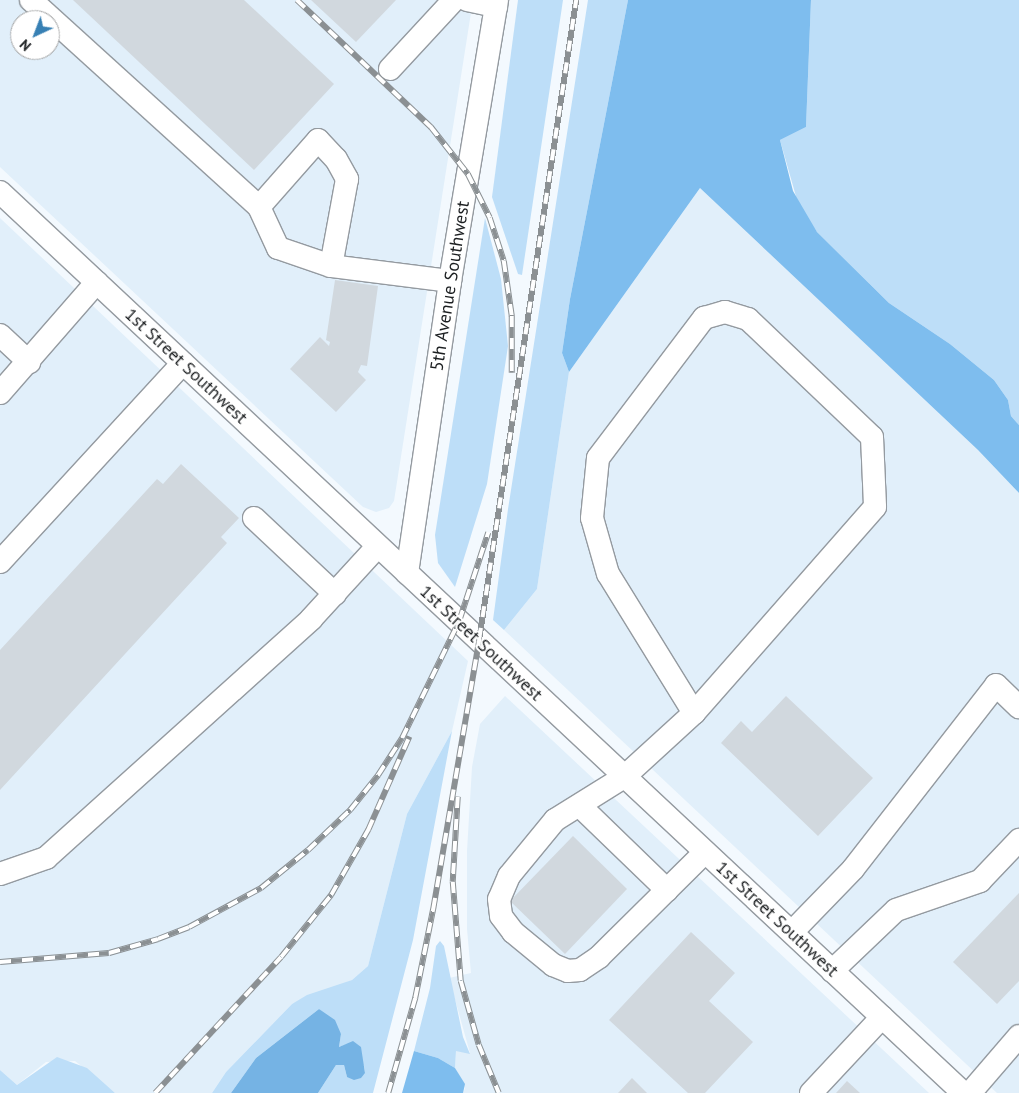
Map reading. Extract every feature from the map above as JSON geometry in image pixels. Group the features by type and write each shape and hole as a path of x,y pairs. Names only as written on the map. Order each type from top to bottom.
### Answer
{"street":[{"path":"31,0 259,207 278,248 331,266 450,281"},
{"path":"390,69 454,0"},
{"path":"467,0 496,3"},
{"name":"5th Avenue Southwest","path":"407,573 450,281 496,3"},
{"path":"259,207 318,140 336,159 348,179 331,266"},
{"name":"1st Street Southwest","path":"0,192 963,1093"},
{"path":"0,393 97,282"},
{"path":"694,713 608,574 592,518 598,458 704,318 725,312 748,320 872,437 875,507 694,713 624,777 555,820 508,876 500,899 502,916 513,932 553,964 568,971 580,970 599,957 705,852"},
{"path":"0,335 29,362"},
{"path":"0,562 183,363"},
{"path":"254,518 335,594"},
{"path":"0,874 46,858 311,620 378,546"},
{"path":"792,932 853,869 996,685 1019,707"},
{"path":"580,806 667,890"},
{"path":"832,971 896,910 980,881 1019,840"},
{"path":"811,1093 882,1017"},
{"path":"970,1093 1019,1036"}],"shaded area":[{"path":"0,0 473,0 394,501 389,508 376,512 363,507 0,167"},
{"path":"518,0 563,0 522,275 518,274 492,197"},
{"path":"588,0 628,0 570,299 562,353 569,372 537,589 504,630 493,620 508,509"},
{"path":"628,0 811,0 806,127 780,140 793,191 817,232 889,303 950,344 994,380 1008,400 1011,416 1019,425 1019,493 978,450 700,188 569,372 562,353 570,299"},
{"path":"811,0 1019,0 1019,425 1011,416 1008,400 994,380 950,344 889,303 817,232 799,207 780,140 806,127"},
{"path":"700,188 978,450 1019,493 1019,1093 997,1093 504,630 537,589 569,372"},
{"path":"0,218 468,661 452,731 407,814 368,966 352,980 292,1004 226,1072 212,1093 115,1093 75,1061 46,1062 17,1085 0,1070"},
{"path":"485,218 501,279 508,346 487,484 455,587 438,563 435,535"},
{"path":"505,696 929,1093 463,1093 465,1088 455,1068 456,1050 470,1053 449,978 471,973 467,929 467,851 472,767 480,724"},
{"path":"452,731 413,940 373,1093 318,1093 336,1065 344,1065 347,1077 365,1073 364,1066 347,1044 339,1047 341,1034 319,1009 256,1058 231,1093 212,1093 226,1072 292,1004 307,995 352,980 368,966 407,814"},
{"path":"440,941 444,946 463,1037 470,1054 456,1051 455,1068 438,1058 414,1051 430,988 436,946"},
{"path":"319,1009 335,1020 341,1034 339,1047 353,1041 361,1047 365,1073 361,1078 354,1080 347,1077 344,1065 336,1065 318,1093 231,1093 256,1058"},
{"path":"414,1051 438,1058 455,1068 465,1084 463,1093 402,1093"},
{"path":"57,1057 87,1068 115,1093 0,1093 0,1070 17,1085"}],"building":[{"path":"73,0 244,0 334,84 254,170"},
{"path":"311,0 396,0 356,42"},
{"path":"335,280 378,286 367,366 361,365 358,372 366,380 336,412 290,369 320,337 329,346 330,342 326,340"},
{"path":"181,464 239,518 221,537 227,543 0,790 0,650 157,479 163,484"},
{"path":"786,696 873,778 818,836 721,743 741,721 752,732"},
{"path":"573,836 627,889 565,954 510,901"},
{"path":"1019,893 1019,981 997,1004 953,962"},
{"path":"691,932 735,973 709,1001 753,1042 705,1093 688,1093 609,1020"},
{"path":"632,1078 647,1093 618,1093"},
{"path":"847,1081 860,1093 836,1093"}],"railway":[{"path":"297,0 431,127 468,174 490,218 504,261 512,316 512,373"},
{"path":"388,1093 415,998 433,909 479,639 576,0"},
{"path":"0,962 109,953 158,939 189,927 261,888 308,850 350,810 378,775 402,738 459,621 488,533"},
{"path":"155,1093 281,957 331,895 368,830 409,737"},
{"path":"458,797 453,882 461,981 479,1045 499,1093"}]}
